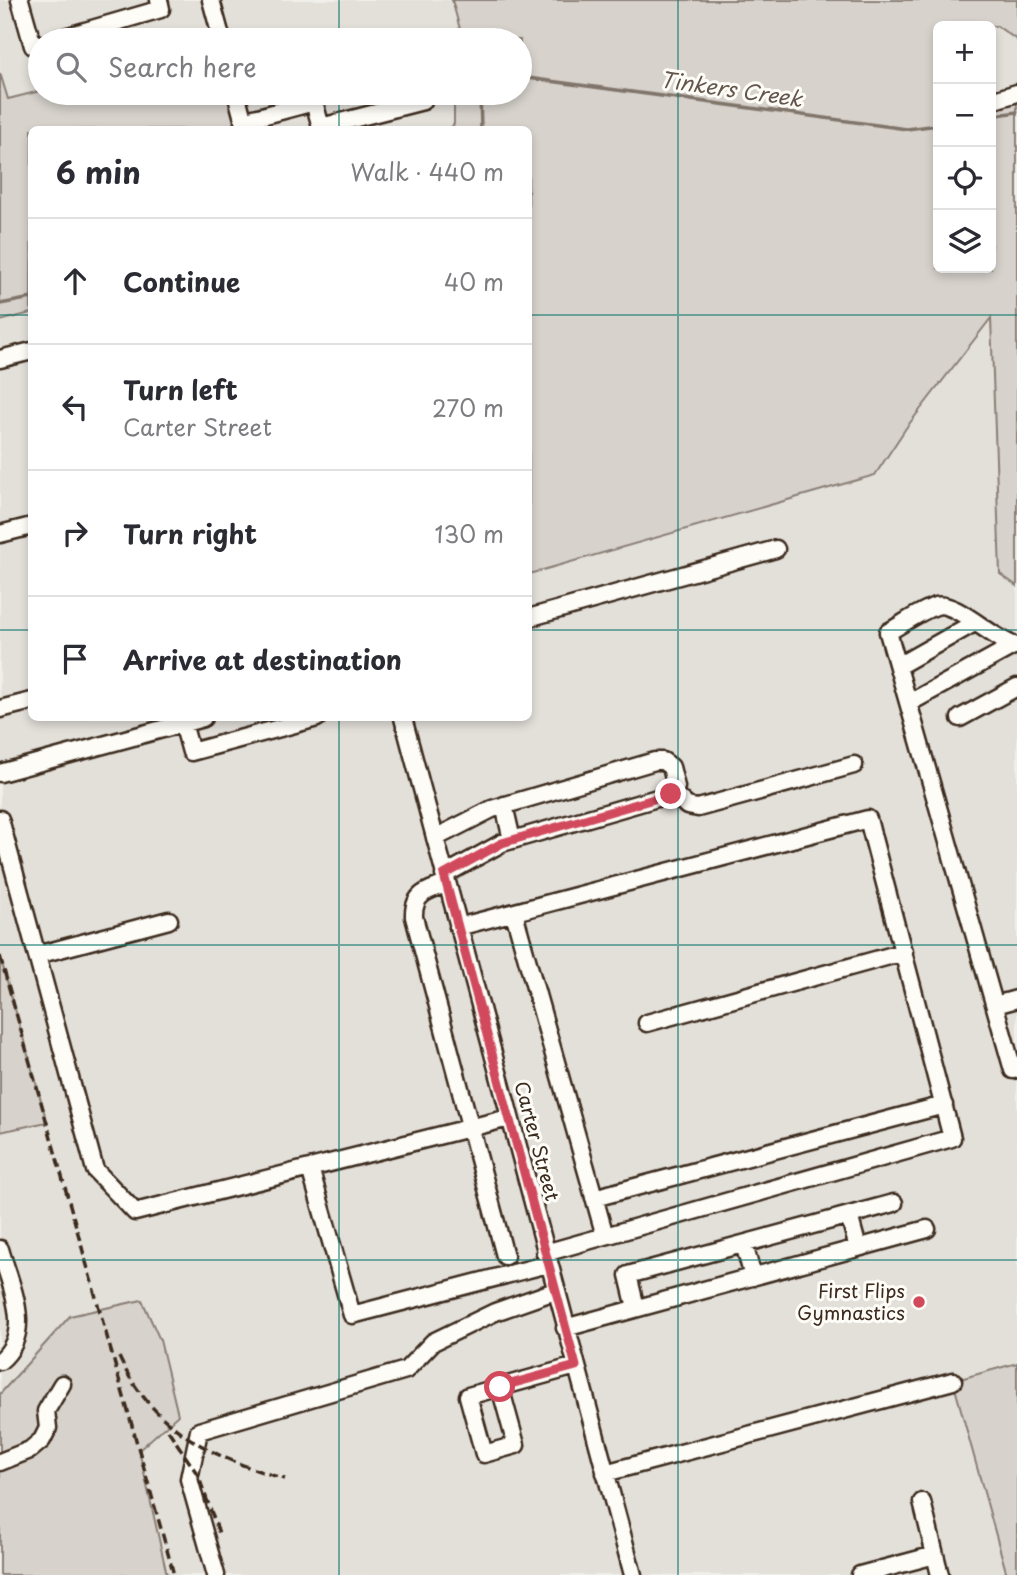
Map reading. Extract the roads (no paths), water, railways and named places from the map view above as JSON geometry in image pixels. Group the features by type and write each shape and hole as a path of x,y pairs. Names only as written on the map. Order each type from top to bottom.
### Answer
{"street":[{"path":"20,0 28,28"},
{"path":"95,28 161,9 159,0"},
{"path":"211,0 219,28"},
{"path":"996,99 1017,93"},
{"path":"239,105 245,125 300,105"},
{"path":"319,105 321,126"},
{"path":"325,126 405,105"},
{"path":"0,359 28,352"},
{"path":"0,534 28,527"},
{"path":"532,617 776,549"},
{"path":"1015,646 953,608 938,605 888,632 995,1005 1011,1037 1013,1070 1017,1069"},
{"path":"898,666 974,623"},
{"path":"909,703 1015,646"},
{"path":"960,718 1017,687"},
{"path":"0,709 28,702"},
{"path":"0,773 191,721"},
{"path":"183,723 191,752 306,721"},
{"name":"Carter Street","path":"404,721 633,1575"},
{"path":"435,838 504,805 663,761 671,767 676,787 672,792 512,840 418,897 413,905 505,1256"},
{"path":"672,792 687,806 698,808 854,765"},
{"path":"504,805 512,840"},
{"path":"310,1168 352,1315 547,1259 605,1236 952,1138 868,818 458,928"},
{"path":"0,819 96,1170 135,1212 509,1118"},
{"path":"514,913 605,1236"},
{"path":"37,955 169,920"},
{"path":"647,1023 904,952"},
{"path":"995,1005 1017,999"},
{"path":"594,1198 944,1105"},
{"path":"636,1308 628,1275 894,1203"},
{"path":"849,1215 858,1248"},
{"path":"565,1328 927,1229"},
{"path":"744,1244 753,1277"},
{"path":"0,1249 19,1317 19,1337 0,1361"},
{"path":"216,1575 189,1479 200,1431 406,1370 433,1342 495,1312 555,1291"},
{"path":"500,1387 576,1366"},
{"path":"605,1473 953,1381"},
{"path":"0,1462 30,1450 42,1440 48,1428 46,1411 62,1384"},
{"path":"922,1503 940,1575"},
{"path":"862,1575 899,1570 934,1555"}],"waterway":[{"name":"Tinkers Creek","path":"532,79 907,129 933,126"},
{"name":"Tinkers Creek","path":"480,105 481,126"},
{"name":"Tinkers Creek","path":"996,115 1017,112"},
{"name":"Tinkers Creek","path":"0,304 28,299"}],"railway":[{"path":"0,956 174,1575"},
{"path":"119,1357 149,1404 188,1437 234,1462 285,1479"},
{"path":"168,1430 198,1475 220,1536"}],"place":[{"name":"First Flips Gymnastics","path":"919,1302"}]}
